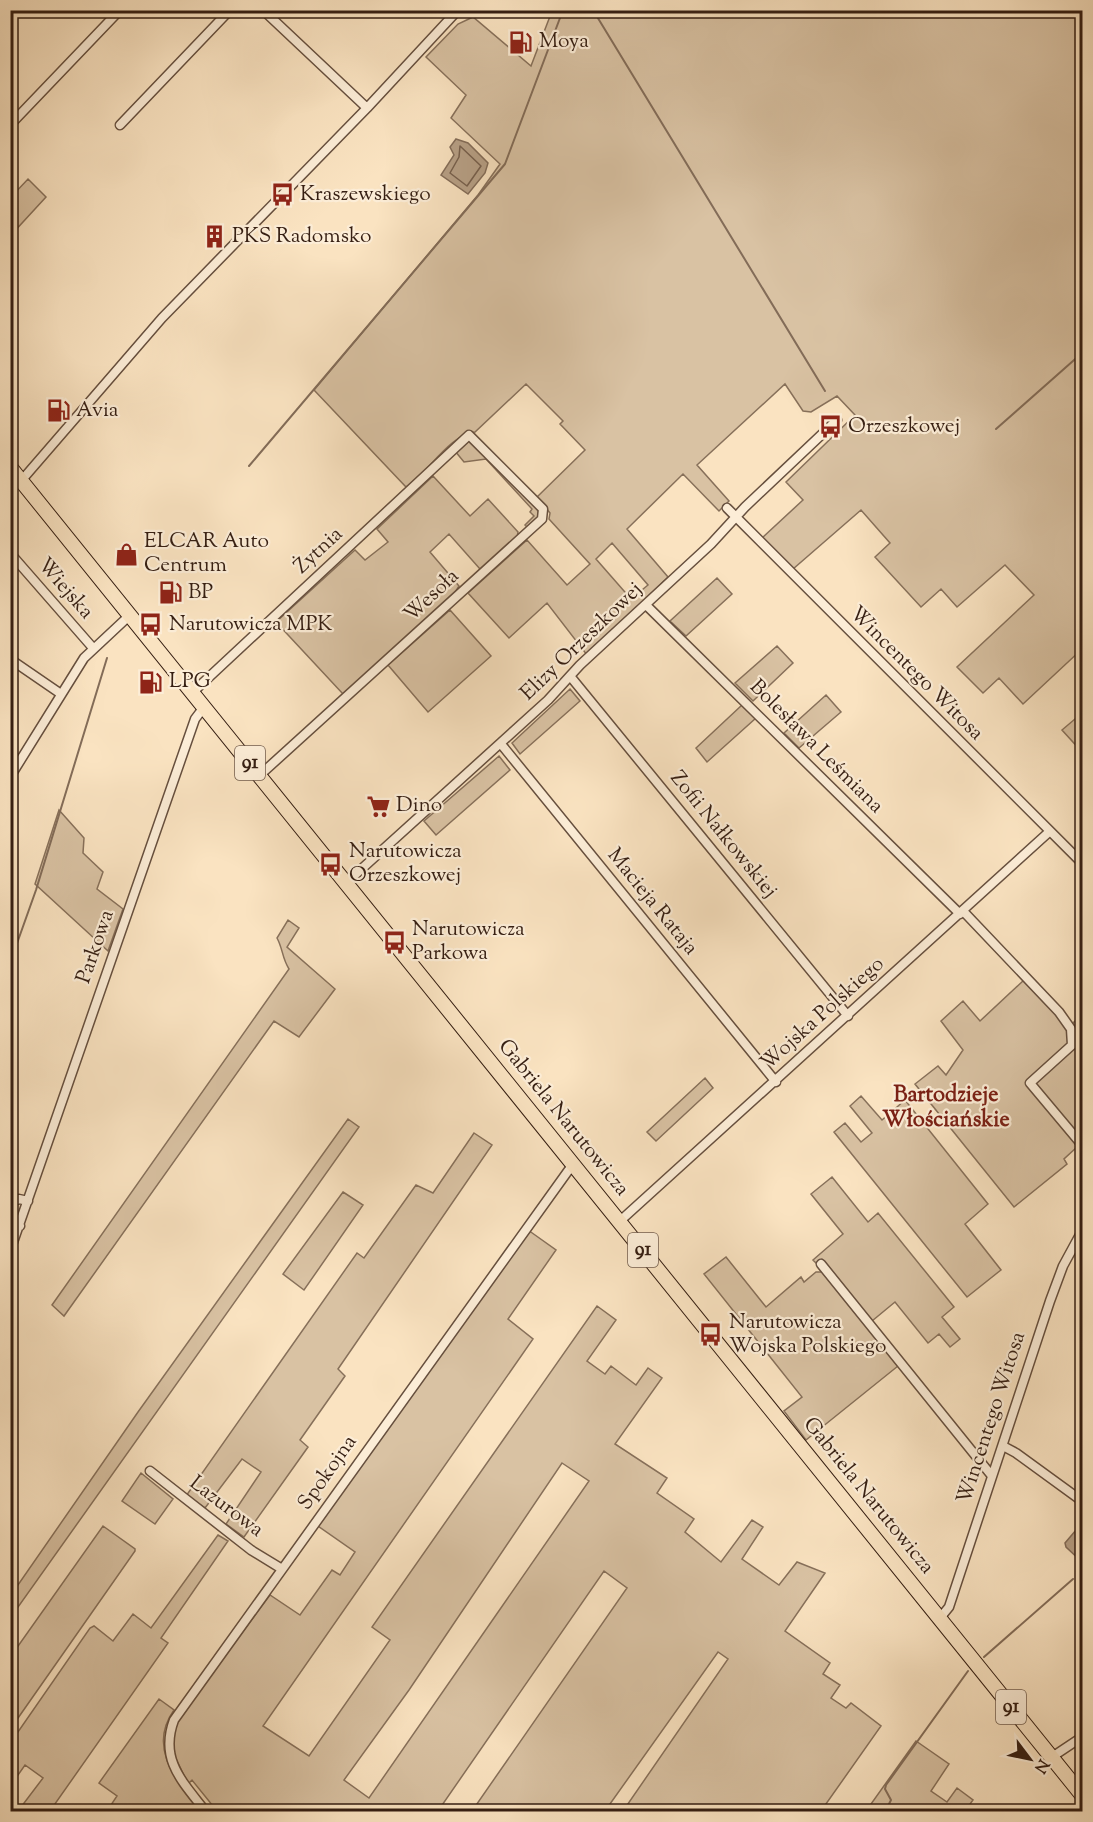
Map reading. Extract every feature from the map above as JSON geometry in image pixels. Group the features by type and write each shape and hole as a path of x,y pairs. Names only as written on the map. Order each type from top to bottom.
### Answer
{"main road":[{"name":"Gabriela Narutowicza","path":"10,467 1083,1795"}],"street":[{"path":"10,125 120,10"},
{"path":"120,125 230,10"},
{"path":"263,10 368,108"},
{"path":"21,481 162,318 368,108 458,10"},
{"name":"Elizy Orzeszkowej","path":"346,883 501,744 837,420"},
{"name":"Żytnia","path":"193,692 469,435"},
{"name":"Wesoła","path":"260,775 542,519 543,509 469,435"},
{"name":"Wincentego Witosa","path":"727,508 1049,832 1083,863"},
{"name":"Wiejska","path":"10,553 93,648"},
{"name":"Bolesława Leśmiana","path":"646,605 961,912 1059,1012 1071,1029 1072,1045 1030,1083 1083,1145"},
{"path":"10,777 93,648 130,615"},
{"path":"10,659 62,693"},
{"name":"Zofii Nałkowskiej","path":"570,676 848,1016"},
{"name":"Parkowa","path":"10,1251 195,719 204,707"},
{"name":"Macieja Rataja","path":"501,744 776,1082"},
{"name":"Wojska Polskiego","path":"620,1221 776,1082 1049,832"},
{"name":"Spokojna","path":"207,1812 173,1764 168,1751 170,1731 180,1712 573,1164"},
{"path":"10,1203 20,1199 28,1201"},
{"path":"10,1222 20,1226"},
{"name":"Wincentego Witosa","path":"940,1618 949,1607 1050,1301 1063,1266 1083,1231"},
{"path":"821,1264 993,1476"},
{"path":"1003,1446 1083,1501"},
{"name":"Lazurowa","path":"150,1471 251,1550 282,1569"},
{"path":"1052,1757 1083,1737"}],"shaded area":[{"path":"552,11 1082,11 1082,649 1023,704 999,678 983,693 957,667 1034,595 1005,565 957,607 941,589 921,607 875,557 890,543 861,510 793,569 762,538 803,500 786,482 855,415 837,396 811,412 803,411 785,384 697,465 729,501 719,511 683,474 627,529 668,577 587,655 547,603 509,638 468,593 527,540 567,585 590,564 549,519 550,513 537,497 585,450 560,424 563,421 526,384 475,432 456,440 406,487 314,390 478,195 500,164 451,118 466,95 426,57 458,24 473,17 531,66","holes":["612,543 648,585 631,599 596,559"]},
{"path":"28,179 46,197 11,235 11,197"},
{"path":"467,440 474,442 538,510 539,517 528,528 525,525 534,516 530,512 532,509 486,459 464,462 455,451"},
{"path":"433,476 470,516 488,499 518,532 517,538 484,569 480,569 449,534 430,552 459,586 453,596 343,694 276,622 355,550 365,560 388,542 377,529"},
{"path":"717,578 732,594 686,636 670,621"},
{"path":"450,610 491,656 428,712 388,665"},
{"path":"777,646 793,663 753,701 735,683"},
{"path":"570,689 580,701 520,754 512,743"},
{"path":"826,695 841,712 799,748 784,733"},
{"path":"742,705 756,718 707,762 696,748"},
{"path":"1082,713 1082,752 1062,730"},
{"path":"499,756 510,770 436,835 424,821"},
{"path":"59,810 84,838 83,853 103,872 97,889 123,909 108,951 35,884"},
{"path":"288,920 299,928 287,947 335,989 299,1037 274,1021 64,1316 52,1305 289,969 277,938"},
{"path":"1024,980 1069,1027 1082,1014 1082,1121 1076,1126 1082,1134 1082,1152 1077,1147 1064,1159 1067,1164 1014,1207 915,1084 938,1066 946,1075 963,1050 941,1021 963,1001 980,1021"},
{"path":"705,1078 713,1088 656,1141 647,1132"},
{"path":"861,1096 882,1120 905,1100 988,1204 965,1224 1001,1270 967,1297 834,1132 845,1123 861,1142 872,1133 850,1106"},
{"path":"348,1119 359,1127 11,1617 11,1595 138,1412"},
{"path":"474,1133 492,1145 338,1369 345,1376 300,1440 308,1447 244,1537 226,1524 261,1472 242,1459 205,1508 186,1496 357,1253 364,1258 416,1185 433,1193"},
{"path":"832,1177 868,1222 878,1213 954,1307 942,1317 960,1339 950,1347 939,1334 928,1343 895,1302 872,1321 822,1259 817,1264 813,1260 843,1234 811,1194"},
{"path":"343,1192 363,1205 304,1290 283,1274"},
{"path":"528,1230 556,1250 508,1319 533,1339 263,1726 309,1756 390,1640 372,1627 597,1306 616,1320 587,1361 605,1374 611,1366 636,1385 648,1368 662,1378 615,1444 667,1478 657,1493 694,1519 685,1532 721,1562 752,1520 763,1527 742,1559 779,1585 797,1562 825,1573 785,1631 830,1663 823,1674 840,1685 831,1698 846,1708 851,1703 881,1726 821,1811 623,1811 728,1659 718,1652 605,1811 472,1811 627,1588 604,1571 438,1811 217,1811 192,1780 188,1784 171,1748 177,1720 270,1595 300,1615 332,1570 340,1575 355,1552 318,1526","holes":["562,1463 589,1481 369,1798 344,1780 409,1690"]},
{"path":"726,1257 766,1307 801,1277 804,1282 816,1272 823,1272 898,1366 806,1440 784,1411 802,1397 704,1274"},
{"path":"141,1473 173,1499 155,1524 122,1501"},
{"path":"103,1526 135,1551 11,1728 11,1656"},
{"path":"218,1535 228,1541 161,1638 168,1643 50,1811 18,1811 43,1778 25,1765 11,1785 11,1742 90,1628 94,1626 113,1641 133,1614 151,1628"},
{"path":"159,1699 174,1710 166,1724 163,1738 168,1764 182,1788 200,1811 107,1811 117,1796 99,1783"},
{"path":"916,1741 949,1764 931,1791 947,1802 957,1788 973,1800 965,1811 866,1811"}],"water":[{"path":"456,139 468,143 488,163 485,173 468,194 441,175 454,155 450,147"},
{"path":"1082,1523 1082,1562 1066,1547 1065,1543"}],"waterway":[{"path":"249,466 505,164 563,10"},
{"path":"593,10 825,391"},
{"path":"996,429 1082,353"},
{"path":"10,963 36,890 107,658"},
{"path":"984,1657 1073,1579"},
{"path":"885,1812 891,1800 885,1789 886,1785 968,1671"}],"place":[{"name":"Moya","path":"521,42"},
{"name":"Kraszewskiego","path":"282,195"},
{"name":"PKS Radomsko","path":"214,237"},
{"name":"Avia","path":"58,411"},
{"name":"Orzeszkowej","path":"830,427"},
{"name":"ELCAR Auto Centrum","path":"126,554"},
{"name":"BP","path":"170,593"},
{"name":"Narutowicza MPK","path":"151,625"},
{"name":"LPG","path":"151,682"},
{"name":"Dino","path":"378,806"},
{"name":"Narutowicza Orzeszkowej","path":"331,864"},
{"name":"Narutowicza Parkowa","path":"394,942"},
{"name":"Narutowicza Wojska Polskiego","path":"711,1335"}],"district":[{"name":"Bartodzieje Włościańskie","path":"946,1108"}]}
